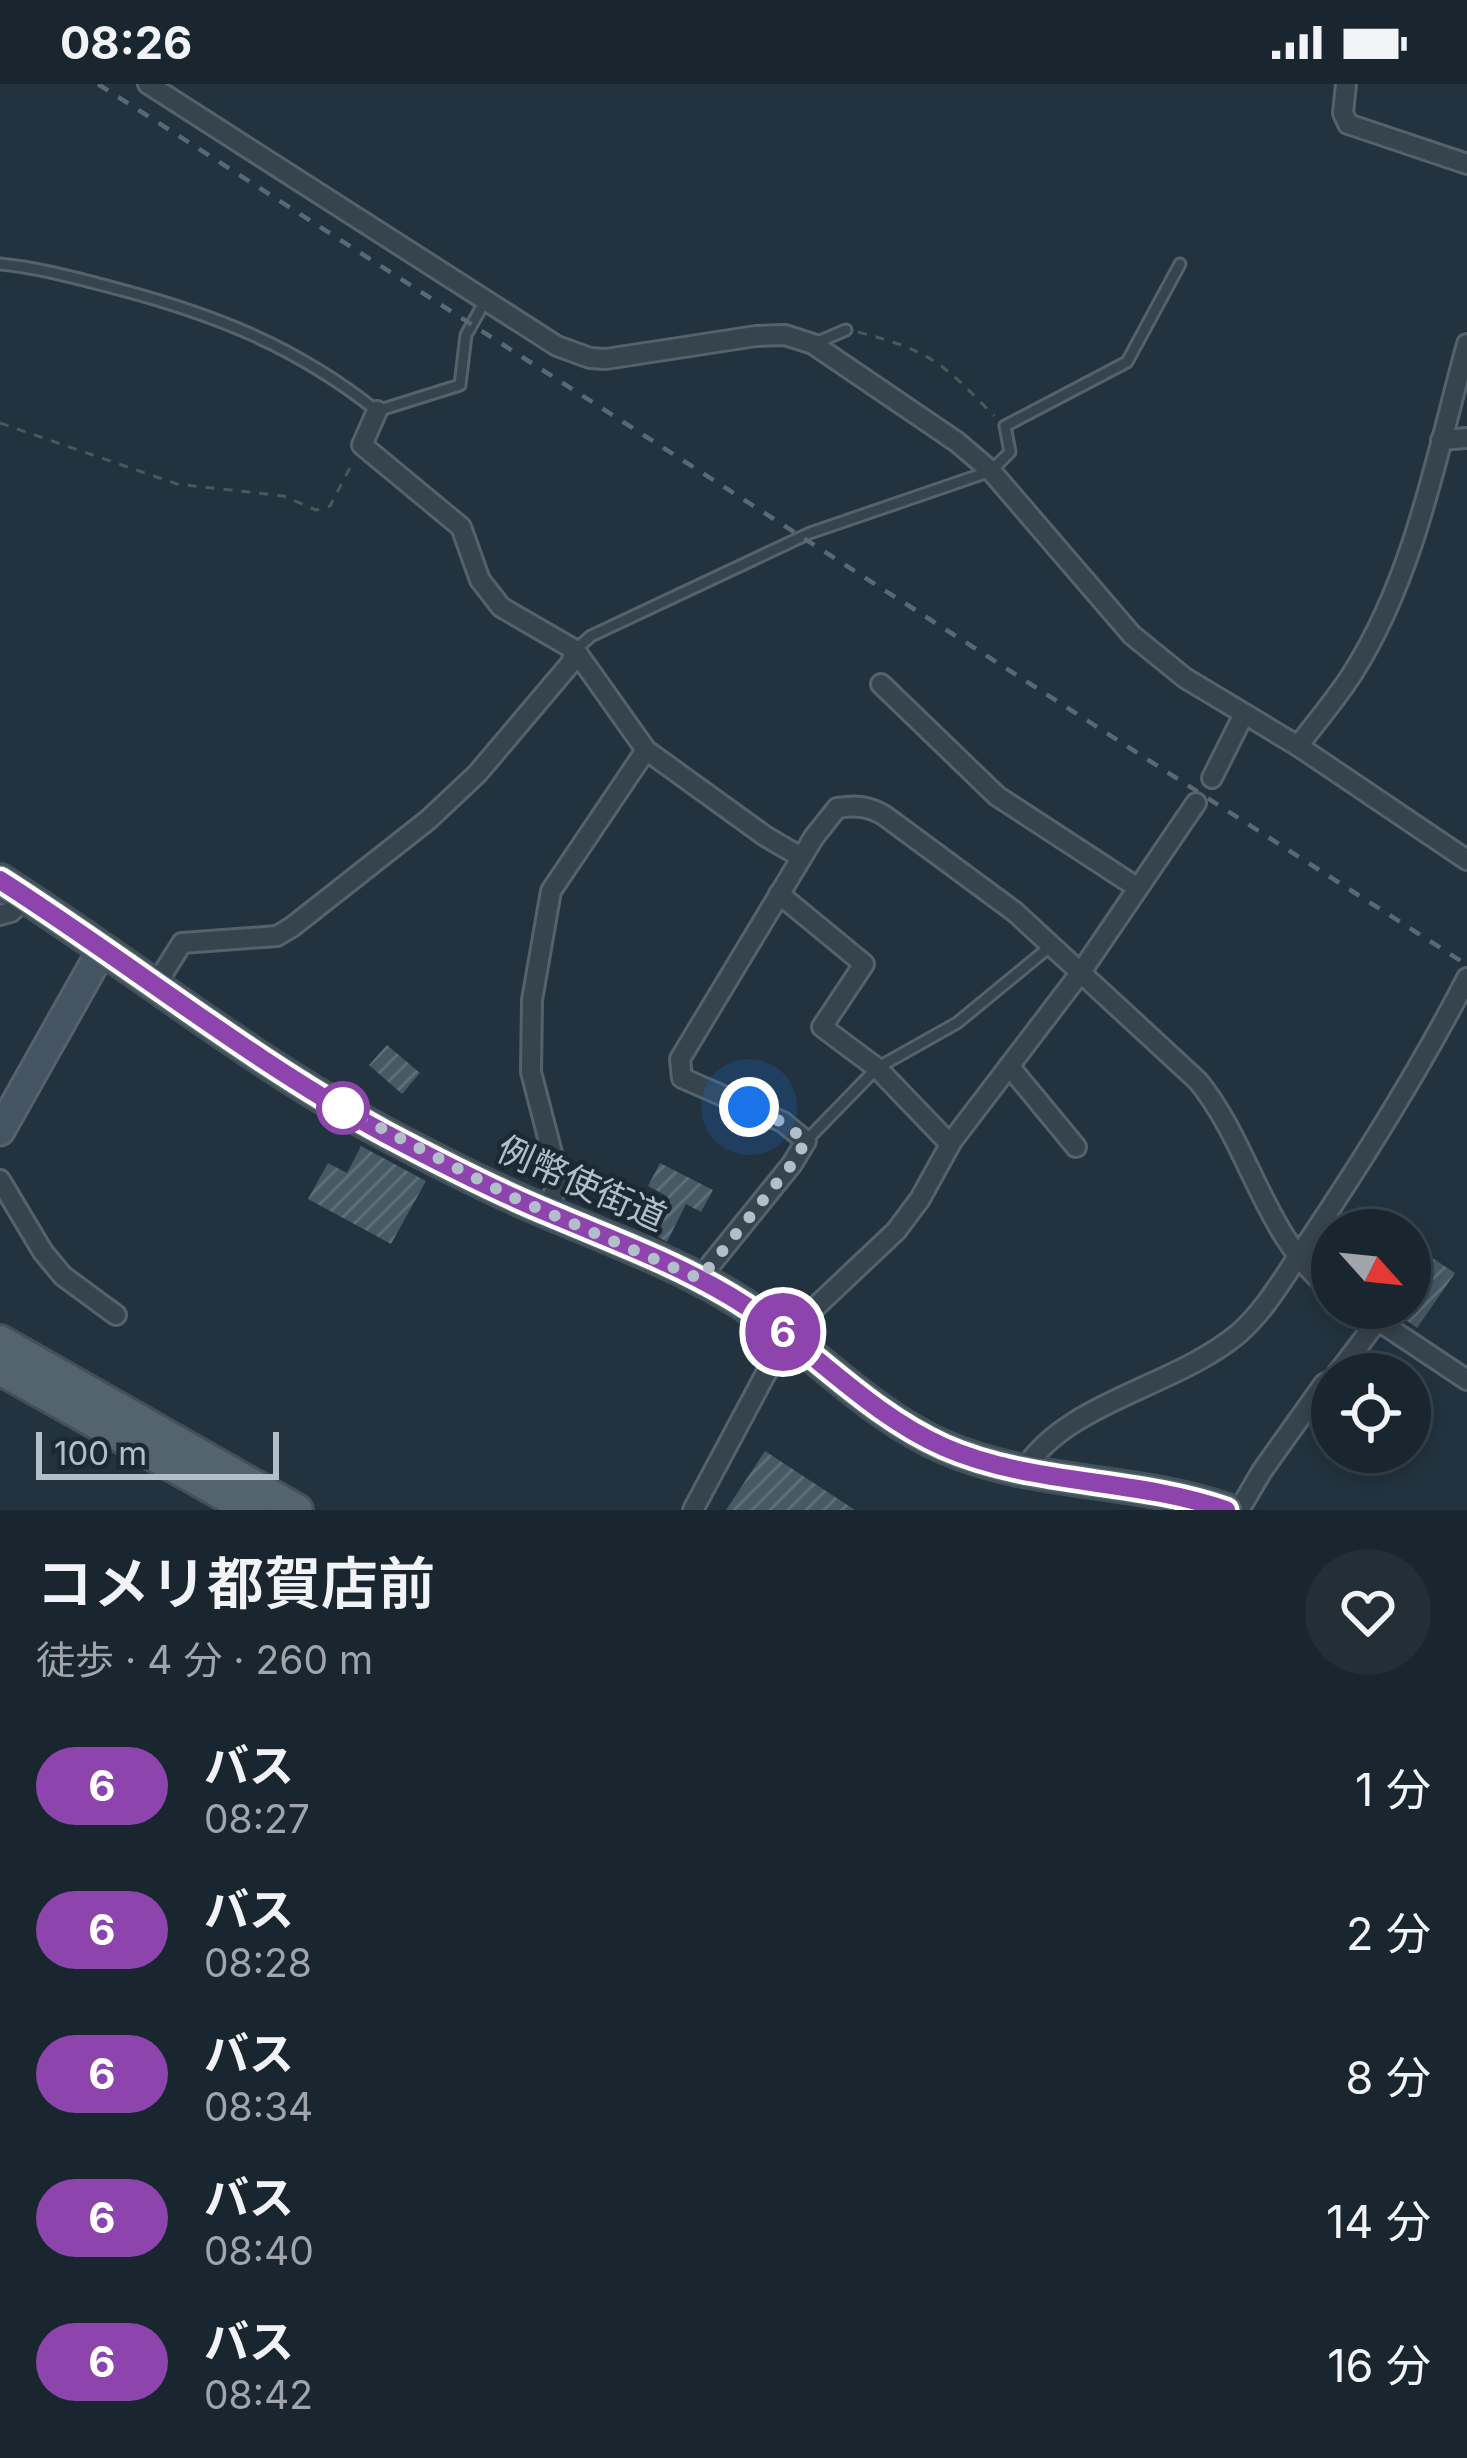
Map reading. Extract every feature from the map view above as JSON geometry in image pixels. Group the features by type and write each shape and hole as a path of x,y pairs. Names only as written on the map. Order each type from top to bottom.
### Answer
{"main road":[{"name":"例幣使街道","path":"13,888 223,1034 384,1132 549,1214 700,1279 787,1334 860,1396 916,1433 1023,1471 1151,1501 1227,1510"},
{"path":"0,1341 297,1510"},
{"path":"0,1369 251,1510"}],"street":[{"path":"148,84 557,346 590,358 756,336 785,335 813,344 957,442 991,471 1132,634 1184,678 1298,746 1467,860"},
{"path":"1346,84 1343,113 1348,124 1467,164"},
{"path":"1298,746 1355,670 1393,596 1467,344"},
{"path":"376,411 362,445 461,526 480,580 501,607 575,650 646,750 801,857"},
{"path":"1441,440 1467,438"},
{"path":"155,986 182,943 277,937 428,820 546,696 575,650"},
{"path":"881,684 997,796 1138,888"},
{"path":"693,1510 787,1334 896,1231 920,1199 950,1144 1081,972 1204,790 1244,714"},
{"path":"549,1214 558,1176 530,1072 532,1000 551,891 646,750"},
{"path":"700,1279 806,1141 782,1122 682,1078 680,1059 801,857 837,808 871,807 985,887 1198,1081 1218,1106 1297,1258 1311,1271"},
{"path":"0,915 11,912 13,888"},
{"path":"778,895 864,964 822,1027 877,1068 950,1144"},
{"path":"0,1131 102,950"},
{"path":"1023,1471 1048,1438 1076,1419 1177,1373 1241,1331 1269,1301 1392,1115 1467,978"},
{"path":"1009,1066 1076,1147"},
{"path":"0,1180 63,1276 116,1315"},
{"path":"1353,1353 1371,1329"},
{"path":"1391,1329 1467,1381"},
{"path":"1238,1510 1311,1402"}],"lane":[{"path":"0,264 61,273 186,306 276,345 376,411 460,385 466,335 485,301"},
{"path":"575,650 591,636 810,532 991,471 1010,452 1004,425 1127,362 1180,264"},
{"path":"813,344 846,330"},
{"path":"806,1141 877,1068 957,1023 1052,945"}],"path":[{"path":"846,330 894,342 945,365 1004,425"},
{"path":"0,423 176,484 283,496 323,510 337,495 362,445"}],"building":[{"path":"387,1045 420,1073 402,1094 369,1065"},
{"path":"361,1146 426,1181 391,1244 308,1199 328,1163 347,1173"},
{"path":"660,1163 713,1190 701,1212 686,1204 667,1242 649,1232 668,1197 648,1186"},
{"path":"1431,1257 1455,1273 1431,1308"},
{"path":"765,1451 855,1510 726,1510"}],"railway":[{"path":"98,84 1467,965"}],"bus line":[{"name":"6","path":"0,880 223,1034 384,1132 512,1197 731,1296 916,1433 984,1461 1023,1471 1154,1491 1226,1510"}],"route":[{"path":"343,1108 512,1197 700,1279 806,1141 782,1122 749,1107"}]}
